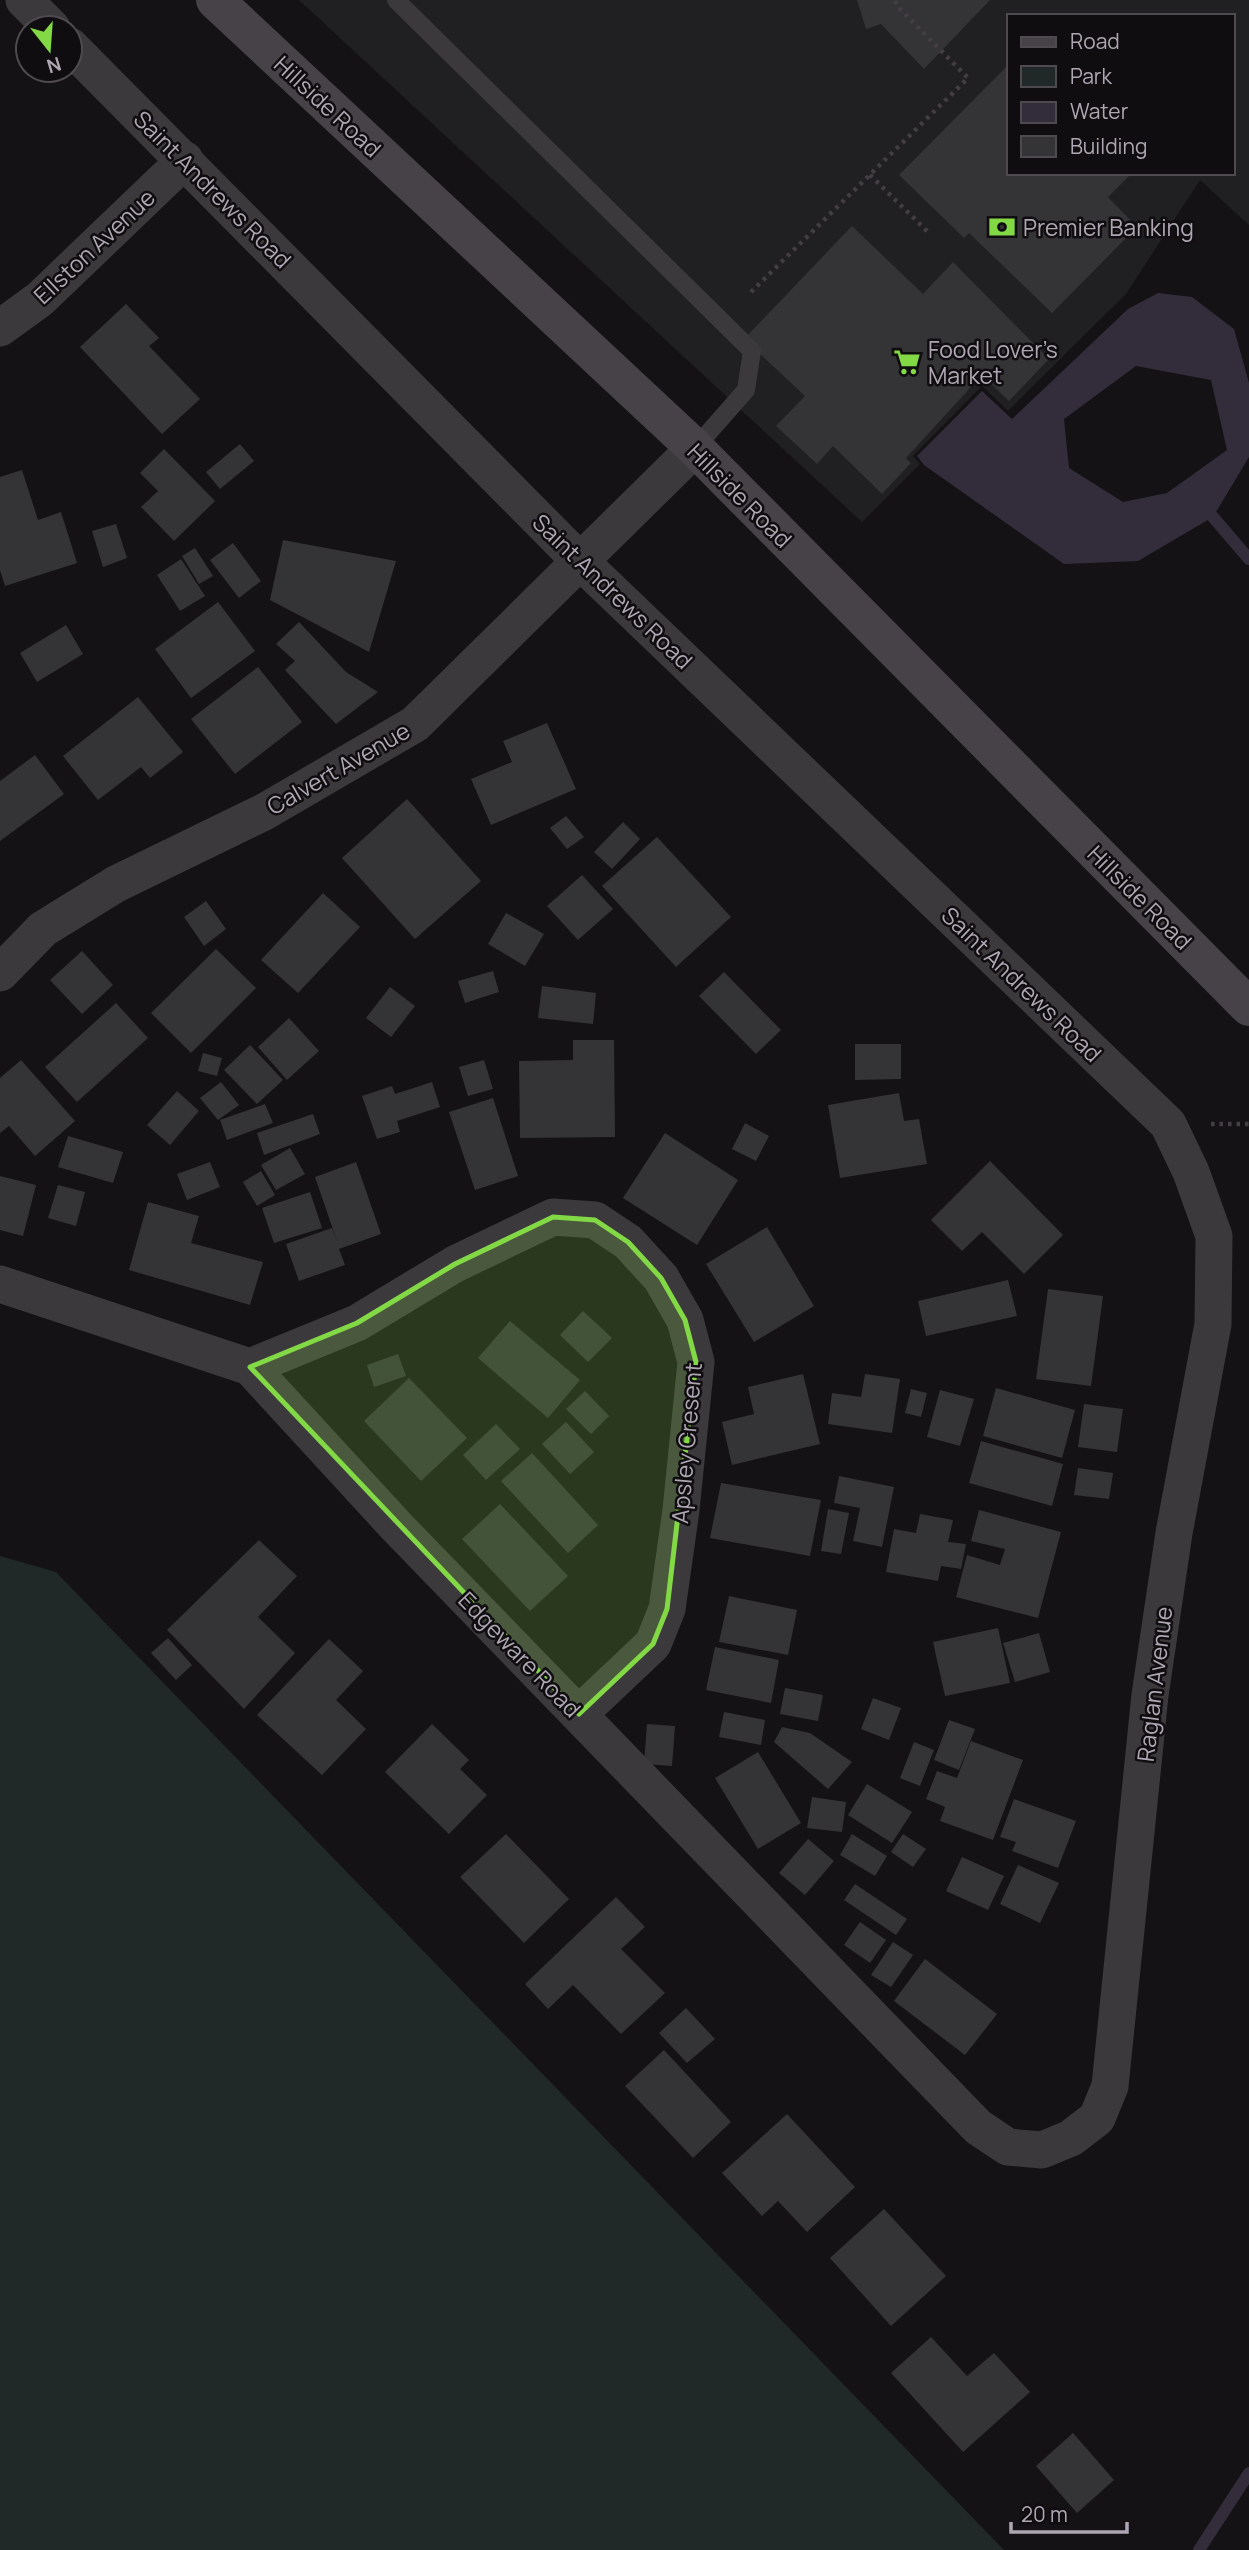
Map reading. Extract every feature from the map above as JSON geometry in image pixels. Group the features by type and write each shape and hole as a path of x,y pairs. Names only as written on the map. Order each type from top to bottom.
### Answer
{"street":[{"path":"24,0 38,14"},
{"name":"Hillside Road","path":"215,0 695,448 1249,1007"},
{"name":"Saint Andrews Road","path":"84,60 580,561 1168,1124"},
{"name":"Ellston Avenue","path":"0,328 40,299 185,160"},
{"name":"Calvert Avenue","path":"0,973 43,929 116,884 264,812 415,724 695,448"},
{"name":"Raglan Avenue","path":"978,2127 1008,2147 1042,2150 1071,2138 1097,2118 1110,2086 1150,1695 1174,1533 1213,1324 1214,1236 1191,1172 1168,1124"},
{"name":"Apsley Cresent","path":"250,1367 357,1324 455,1264 553,1217 595,1220 628,1242 667,1288 685,1320 696,1362 682,1497 667,1609 653,1644 579,1714"},
{"name":"Edgeware Road","path":"0,1284 250,1367 397,1527 978,2127"}],"lane":[{"path":"396,0 752,351 746,390 695,448"}],"path":[{"path":"751,292 968,78 897,6 895,0"},
{"path":"870,175 929,233"}],"highlighted area":[{"path":"553,1217 595,1220 628,1242 661,1278 685,1320 696,1362 667,1609 653,1644 579,1714 250,1367 357,1323 455,1264"}],"shaded area":[{"path":"299,0 1249,0 1249,225 1200,180 1126,294 1008,411 982,386 913,456 920,464 862,522"}],"green space":[{"path":"0,1556 56,1572 1004,2550 0,2550"}],"water":[{"path":"1158,293 1192,297 1234,329 1249,383 1249,457 1213,517 1138,561 1064,564 924,465 917,456 982,391 1012,419 1128,309","holes":["1136,366 1211,380 1227,450 1167,493 1123,502 1069,468 1064,419"]}],"building":[{"path":"857,0 990,0 924,69 881,24 866,29"},
{"path":"1007,66 1007,175 1130,175 1108,197 1137,227 1052,313 969,233 964,238 899,175"},
{"name":"Food Lover’s Market","path":"852,226 923,294 953,262 1049,359 1009,401 982,375 906,458 911,463 882,494 833,446 817,464 776,426 805,396 744,339"},
{"path":"126,304 159,338 149,346 200,399 162,434 80,347"},
{"path":"240,444 254,461 220,489 206,472"},
{"path":"164,449 215,501 174,541 141,507 158,491 140,473"},
{"path":"22,470 38,520 61,512 77,563 5,586 0,570 0,477"},
{"path":"116,524 127,558 103,567 92,531"},
{"path":"283,540 396,561 369,652 270,600"},
{"path":"233,543 261,581 239,598 210,560"},
{"path":"195,548 213,576 199,584 182,556"},
{"path":"181,559 205,596 180,611 157,575"},
{"path":"218,602 255,651 191,698 155,649"},
{"path":"299,622 346,672 378,692 336,724 285,670 295,661 276,644"},
{"path":"66,625 83,654 37,682 20,653"},
{"path":"258,667 302,722 235,774 191,719"},
{"path":"138,697 183,752 150,778 141,767 98,800 63,756"},
{"path":"547,723 576,789 491,825 471,779 512,762 503,741"},
{"path":"35,755 64,794 0,841 0,781"},
{"path":"407,799 481,881 415,939 342,858"},
{"path":"566,816 584,837 567,849 550,828"},
{"path":"623,822 640,839 612,869 594,852"},
{"path":"657,837 731,917 676,967 602,886"},
{"path":"582,875 613,909 578,940 547,906"},
{"path":"323,893 360,927 298,993 261,960"},
{"path":"206,901 226,929 204,946 184,917"},
{"path":"506,913 544,934 525,966 488,944"},
{"path":"216,949 256,988 191,1053 151,1013"},
{"path":"82,951 113,985 82,1014 50,980"},
{"path":"493,971 499,992 465,1003 458,981"},
{"path":"724,972 781,1030 756,1054 699,996"},
{"path":"542,986 596,993 593,1024 538,1018"},
{"path":"390,987 415,1006 391,1037 366,1018"},
{"path":"116,1003 148,1038 77,1102 45,1067"},
{"path":"289,1018 319,1051 287,1080 258,1047"},
{"path":"573,1040 614,1040 615,1137 520,1138 519,1061 573,1060"},
{"path":"855,1044 901,1044 901,1079 855,1080"},
{"path":"250,1045 283,1080 257,1104 224,1070"},
{"path":"203,1053 222,1058 217,1076 198,1071"},
{"path":"21,1060 75,1121 35,1156 9,1126 0,1133 0,1078"},
{"path":"484,1060 493,1089 468,1096 459,1067"},
{"path":"221,1082 239,1105 218,1120 200,1098"},
{"path":"432,1082 440,1107 397,1121 400,1132 377,1139 362,1096 392,1086 395,1094"},
{"path":"177,1091 199,1111 170,1145 147,1125"},
{"path":"899,1093 904,1121 919,1119 927,1164 840,1178 828,1105"},
{"path":"493,1098 518,1176 475,1190 449,1112"},
{"path":"265,1104 273,1123 227,1140 220,1120"},
{"path":"313,1114 320,1134 264,1155 257,1133"},
{"path":"745,1123 769,1136 756,1161 732,1149"},
{"path":"665,1133 738,1180 697,1245 623,1198"},
{"path":"68,1136 123,1152 113,1183 58,1167"},
{"path":"290,1148 305,1174 276,1190 261,1165"},
{"path":"990,1161 1063,1235 1024,1274 982,1232 962,1251 931,1220"},
{"path":"210,1162 220,1187 187,1200 177,1174"},
{"path":"356,1162 381,1234 339,1249 345,1265 299,1281 286,1244 332,1228 338,1244 315,1177"},
{"path":"261,1171 275,1195 257,1206 243,1182"},
{"path":"0,1176 36,1185 23,1236 0,1230"},
{"path":"58,1185 85,1192 76,1226 48,1218"},
{"path":"310,1192 322,1228 274,1243 262,1208"},
{"path":"148,1202 199,1216 191,1243 263,1262 250,1305 129,1270"},
{"path":"767,1227 814,1306 754,1342 706,1264"},
{"path":"1008,1280 1017,1316 926,1336 918,1301"},
{"path":"1048,1289 1103,1296 1091,1386 1036,1379"},
{"path":"583,1311 612,1338 588,1362 560,1335"},
{"path":"510,1321 580,1380 548,1418 478,1358"},
{"path":"398,1354 406,1376 374,1387 367,1365"},
{"path":"803,1374 820,1444 732,1465 722,1422 754,1414 748,1387"},
{"path":"865,1374 900,1379 892,1433 828,1424 832,1393 861,1397"},
{"path":"409,1378 467,1438 421,1481 364,1421"},
{"path":"996,1388 1075,1410 1062,1458 983,1436"},
{"path":"911,1389 927,1393 921,1417 905,1413"},
{"path":"940,1390 974,1399 960,1446 927,1437"},
{"path":"585,1391 609,1416 591,1434 566,1409"},
{"path":"1084,1404 1123,1409 1117,1452 1078,1447"},
{"path":"566,1422 594,1452 570,1474 542,1444"},
{"path":"496,1424 520,1449 486,1480 463,1455"},
{"path":"981,1441 1063,1464 1052,1506 969,1483"},
{"path":"532,1453 598,1525 568,1553 501,1481"},
{"path":"1078,1468 1113,1473 1109,1499 1074,1495"},
{"path":"839,1476 894,1487 882,1547 853,1541 860,1508 834,1503"},
{"path":"721,1483 821,1500 810,1556 710,1538"},
{"path":"500,1504 568,1576 530,1611 462,1539"},
{"path":"828,1509 849,1513 841,1554 821,1551"},
{"path":"979,1510 1061,1532 1038,1618 956,1597 967,1555 1000,1565 1005,1549 971,1541"},
{"path":"920,1514 953,1520 948,1542 966,1544 961,1569 941,1566 938,1581 886,1572 894,1529 916,1533"},
{"path":"259,1540 297,1576 258,1617 295,1653 244,1709 167,1630"},
{"path":"729,1596 797,1610 788,1655 719,1642"},
{"path":"998,1628 1010,1683 945,1696 933,1642"},
{"path":"1039,1633 1050,1672 1015,1682 1003,1643"},
{"path":"168,1638 192,1665 176,1680 151,1653"},
{"path":"329,1639 363,1671 336,1700 366,1729 322,1775 257,1715"},
{"path":"715,1647 779,1660 771,1703 706,1690"},
{"path":"785,1688 823,1695 818,1721 780,1714"},
{"path":"873,1698 901,1708 889,1740 861,1729"},
{"path":"724,1712 765,1720 761,1745 719,1737"},
{"path":"949,1720 975,1729 959,1770 934,1760"},
{"path":"432,1724 469,1760 460,1769 487,1795 449,1834 385,1772"},
{"path":"647,1724 675,1726 672,1766 644,1764"},
{"path":"782,1727 810,1733 852,1762 828,1789 774,1742"},
{"path":"971,1741 1023,1760 993,1840 940,1821 945,1807 926,1799 937,1771 957,1778"},
{"path":"914,1742 934,1750 920,1786 900,1778"},
{"path":"758,1752 801,1823 758,1849 715,1778"},
{"path":"867,1784 912,1812 892,1843 848,1815"},
{"path":"812,1797 846,1802 842,1832 807,1828"},
{"path":"1014,1799 1076,1821 1058,1868 1012,1851 1016,1842 1000,1837"},
{"path":"506,1834 569,1899 524,1943 460,1877"},
{"path":"852,1834 887,1856 875,1876 840,1855"},
{"path":"903,1834 926,1849 913,1867 891,1852"},
{"path":"808,1839 834,1861 805,1895 779,1873"},
{"path":"962,1857 1004,1876 988,1910 946,1891"},
{"path":"1018,1865 1059,1883 1040,1923 1000,1904"},
{"path":"855,1884 907,1919 896,1935 844,1900"},
{"path":"616,1897 645,1927 621,1949 665,1993 621,2034 573,1985 548,2009 525,1984"},
{"path":"860,1922 886,1940 870,1963 844,1945"},
{"path":"893,1942 913,1955 891,1987 871,1975"},
{"path":"925,1959 997,2014 965,2055 894,2001"},
{"path":"686,2008 715,2039 687,2063 659,2033"},
{"path":"664,2050 731,2122 693,2158 625,2086"},
{"path":"787,2114 855,2187 807,2232 778,2201 762,2216 722,2173"},
{"path":"884,2209 946,2276 891,2326 830,2258"},
{"path":"931,2337 967,2376 994,2353 1030,2392 963,2452 891,2373"},
{"path":"1073,2433 1114,2480 1077,2513 1036,2466"}],"waterway":[{"path":"1213,517 1249,559"},
{"path":"1199,2550 1249,2473"}],"place":[{"name":"Premier Banking","path":"1002,227"},
{"name":"Food Lover’s Market","path":"907,362"}]}
